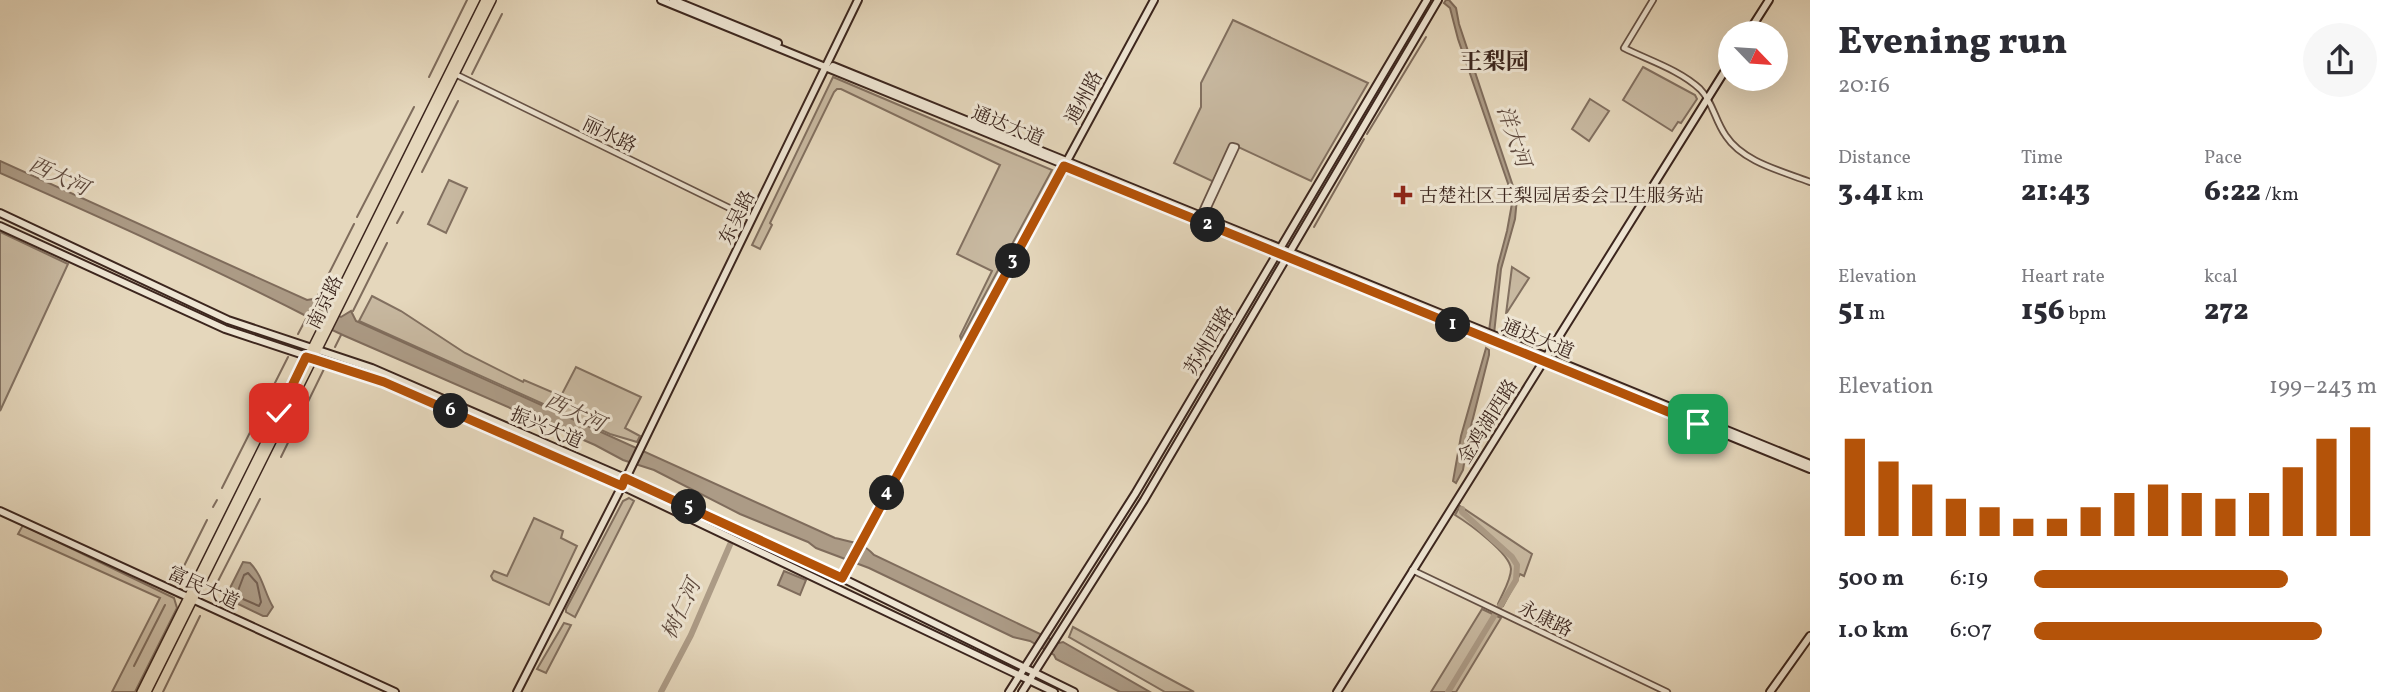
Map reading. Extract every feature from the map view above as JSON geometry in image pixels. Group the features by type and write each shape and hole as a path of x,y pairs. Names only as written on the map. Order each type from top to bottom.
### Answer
{"main road":[{"name":"南京路","path":"336,307 485,0"},
{"name":"南京路","path":"147,692 314,349 492,0"},
{"name":"通达大道","path":"661,0 827,65"},
{"name":"通达大道","path":"673,0 1810,469"},
{"name":"东吴路","path":"627,475 858,0"},
{"name":"通州路","path":"836,587 1154,0"},
{"name":"苏州西路","path":"1012,688 1135,494 1427,0"},
{"name":"苏州西路","path":"1023,692 1144,500 1438,0"},
{"path":"1756,21 1769,0"},
{"name":"金鸡湖西路","path":"1338,692 1718,81"},
{"name":"振兴大道","path":"0,213 228,320 401,380 627,475 1073,692"},
{"name":"振兴大道","path":"0,226 225,330 384,382 622,486 1052,691"},
{"name":"通达大道","path":"1544,360 1810,464"},
{"path":"517,692 627,475"},
{"name":"富民大道","path":"0,511 395,692"},
{"name":"南京路","path":"141,692 191,598"},
{"path":"1770,692 1810,636"},
{"path":"1009,660 1022,659 1032,654"},
{"path":"1042,660 1047,676 1057,684"},
{"path":"1008,669 1013,677 1012,688 1023,692 1036,686 1052,691"}],"street":[{"path":"1653,0 1624,48 1686,79 1708,97 1726,137 1740,151 1810,182"},
{"name":"丽水路","path":"454,74 752,219"},
{"path":"1201,218 1233,146 1236,147 1222,173"},
{"name":"永康路","path":"1412,570 1667,692"}],"shaded area":[{"path":"1233,20 1368,83 1311,181 1232,144 1214,182 1174,163 1201,107 1201,83"},
{"path":"1643,67 1695,95 1697,99 1681,123 1678,122 1672,131 1623,100"},
{"path":"833,77 1052,170 961,339 960,336 992,271 957,254 1000,165 841,89 834,92 760,249 752,245"},
{"path":"1590,99 1609,111 1589,141 1572,129"},
{"path":"449,180 467,188 446,233 428,224"},
{"path":"0,232 68,264 0,411"},
{"path":"1512,267 1529,278 1506,314"},
{"path":"372,296 401,311 465,353 523,382 524,380 561,396 576,367 641,397 625,428 640,436 637,442 610,434 359,321"},
{"path":"629,498 634,501 575,617 566,612 566,609 623,501"},
{"path":"1460,506 1532,554 1524,576 1520,574 1503,606 1498,604 1510,577 1509,562 1488,539 1455,515"},
{"path":"534,518 563,531 561,538 577,546 549,605 493,580 491,576 494,571 507,576"},
{"path":"23,525 174,598 177,608 135,692 112,692 160,598 18,534"},
{"path":"1482,609 1501,618 1456,692 1431,692"},
{"path":"564,623 571,625 546,673 537,669"},
{"path":"1073,627 1194,692 1165,692 1069,637"}],"water":[{"path":"1446,0 1456,8 1517,198 1515,219 1501,269 1494,334 1489,331 1498,265 1513,198 1458,39 1450,8 1444,3"},
{"path":"0,161 307,300 317,296 319,317 323,309 341,317 351,311 356,321 835,538 861,545 874,555 1059,643 1063,642 1150,692 1120,692 1056,659 1054,655 1030,641 1013,637 869,568 740,514 654,470 623,460 595,445 332,330 333,326 316,321 199,263 0,173"},
{"path":"1486,348 1489,355 1463,470 1456,483 1453,481 1461,436"},
{"path":"243,562 250,563 261,579 273,607 267,616 230,600 229,590"},
{"path":"784,571 806,580 800,595 778,585"}],"waterway":[{"path":"429,77 467,0"},
{"path":"472,74 502,14"},
{"path":"1367,134 1426,37"},
{"path":"422,172 458,101"},
{"path":"357,217 414,107"},
{"path":"1314,227 1364,139"},
{"path":"397,223 403,212"},
{"path":"316,299 354,224"},
{"path":"353,311 387,243"},
{"path":"298,334 307,317"},
{"path":"335,347 341,335"},
{"path":"222,488 288,357"},
{"path":"281,457 324,369"},
{"path":"215,587 260,499"},
{"path":"213,507 217,500"},
{"name":"洋大河","path":"1448,692 1516,580 1517,565 1512,557 1462,512 1462,509"},
{"path":"181,572 207,520"},
{"name":"树仁河","path":"661,692 691,635 732,540"},
{"path":"134,666 165,605"},
{"path":"163,692 200,616"}],"place":[{"name":"古楚社区王梨园居委会卫生服务站","path":"1403,195"}],"district":[{"name":"王梨园","path":"1494,61"}],"route":[{"path":"279,413 306,357 313,359 384,382 622,486 625,478 842,578 1064,166 1698,424"}],"water label":[{"name":"西大河","path":"59,176"},
{"name":"西大河","path":"575,412"}]}
